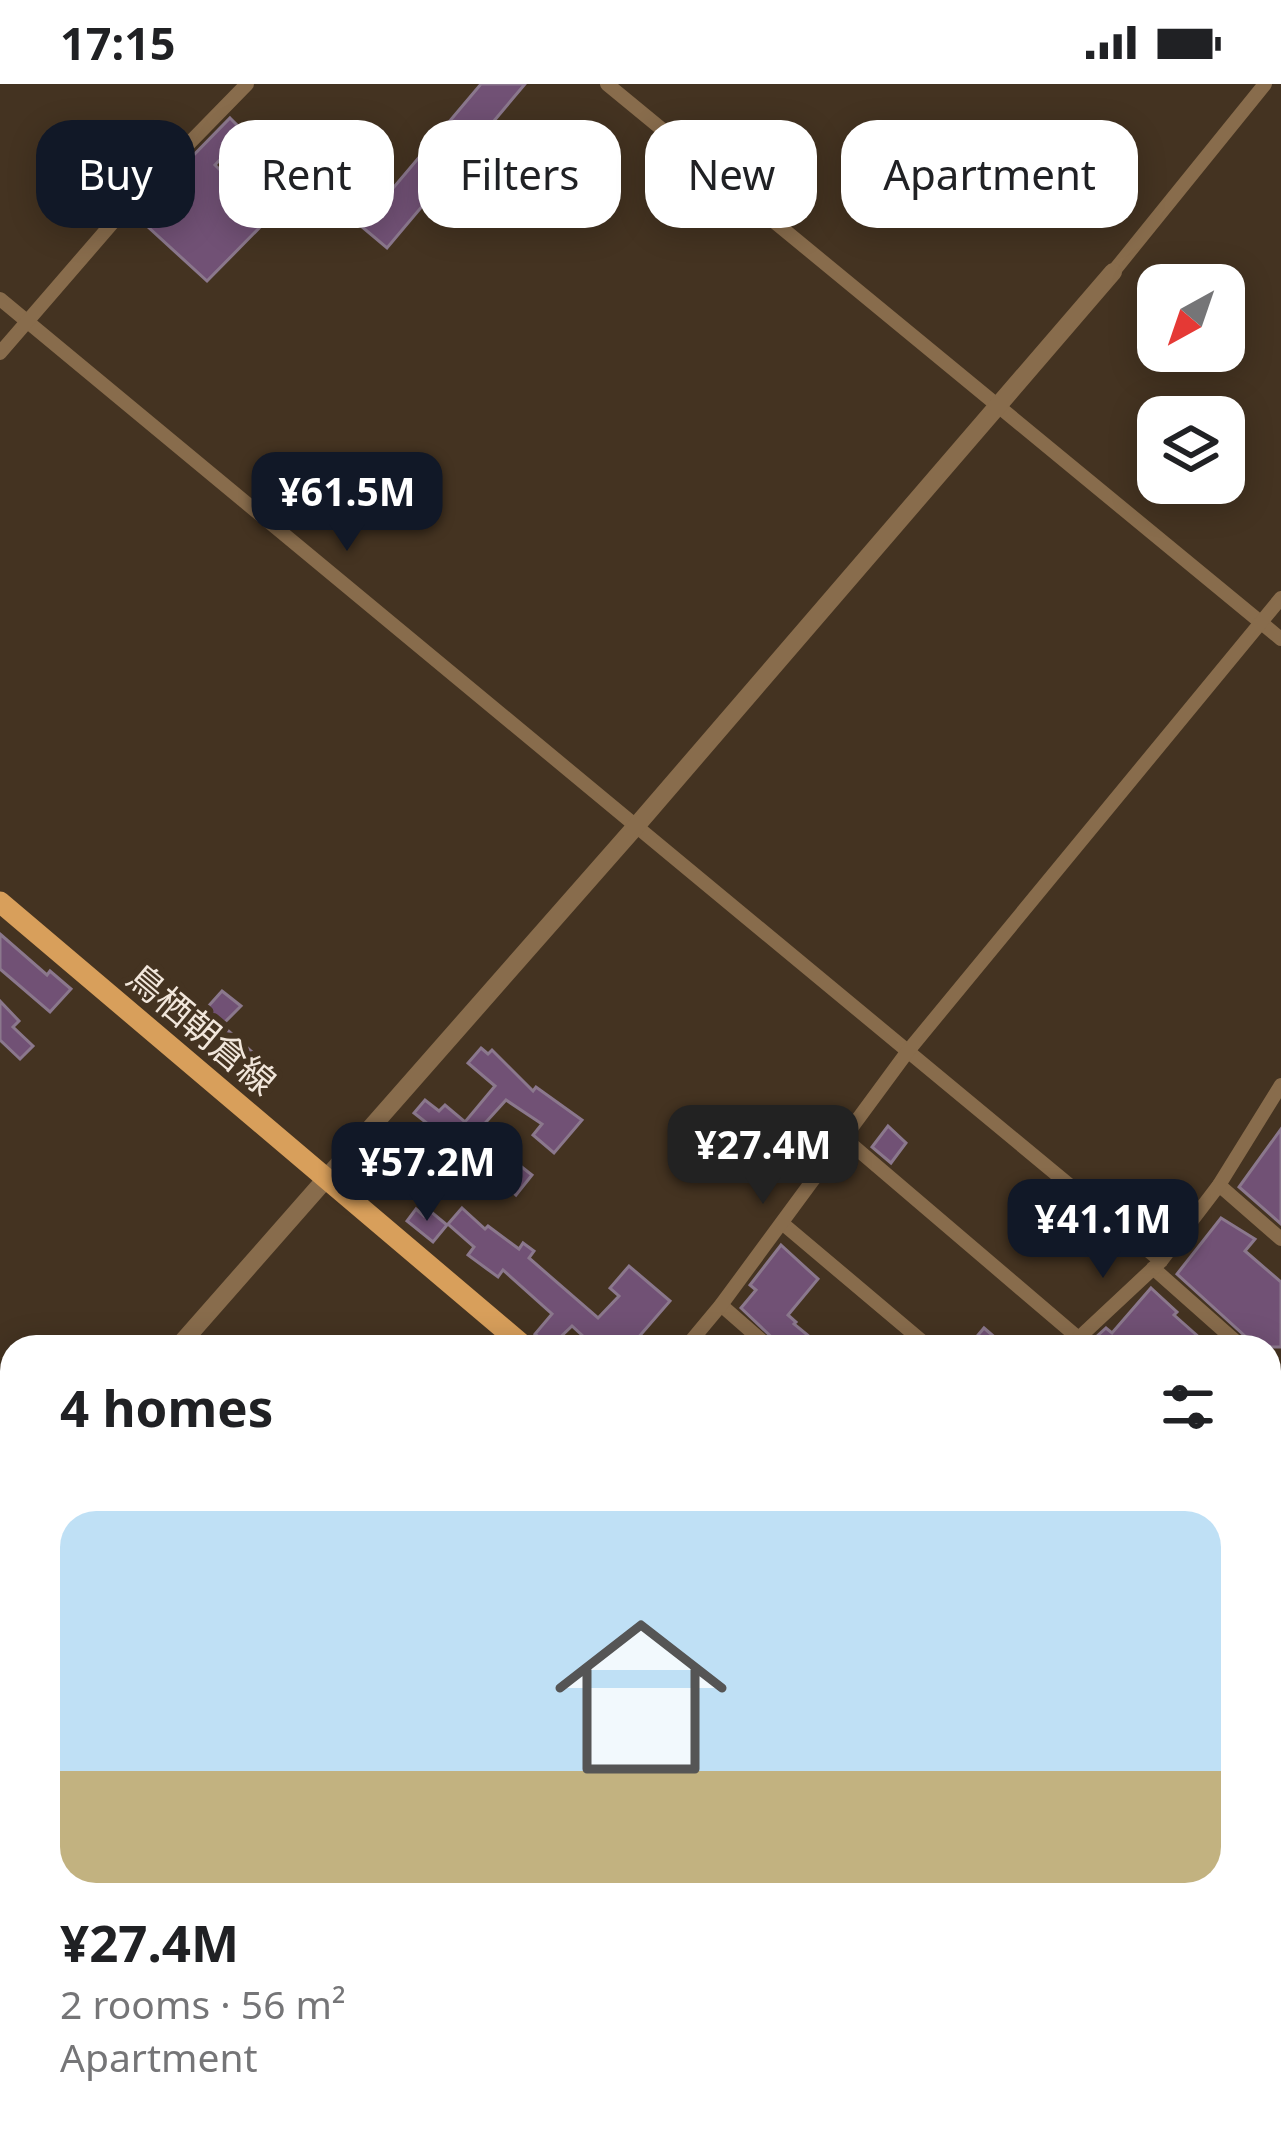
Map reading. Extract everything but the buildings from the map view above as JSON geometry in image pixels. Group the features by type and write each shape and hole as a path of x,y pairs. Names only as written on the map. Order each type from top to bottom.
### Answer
{"main road":[{"name":"鳥栖朝倉線","path":"0,902 512,1335"}],"street":[{"path":"0,353 121,213 247,84"},
{"path":"607,84 1281,639"},
{"path":"189,1335 637,825 1113,272 1265,84"},
{"path":"0,299 908,1051 1157,1264 1231,1335"},
{"path":"696,1335 908,1051 1281,598"},
{"path":"1088,1335 1157,1264 1220,1185 1278,1096"},
{"path":"844,1138 1069,1335"},
{"path":"1220,1185 1281,1239"},
{"path":"782,1223 915,1335"},
{"path":"722,1305 756,1335"}]}
